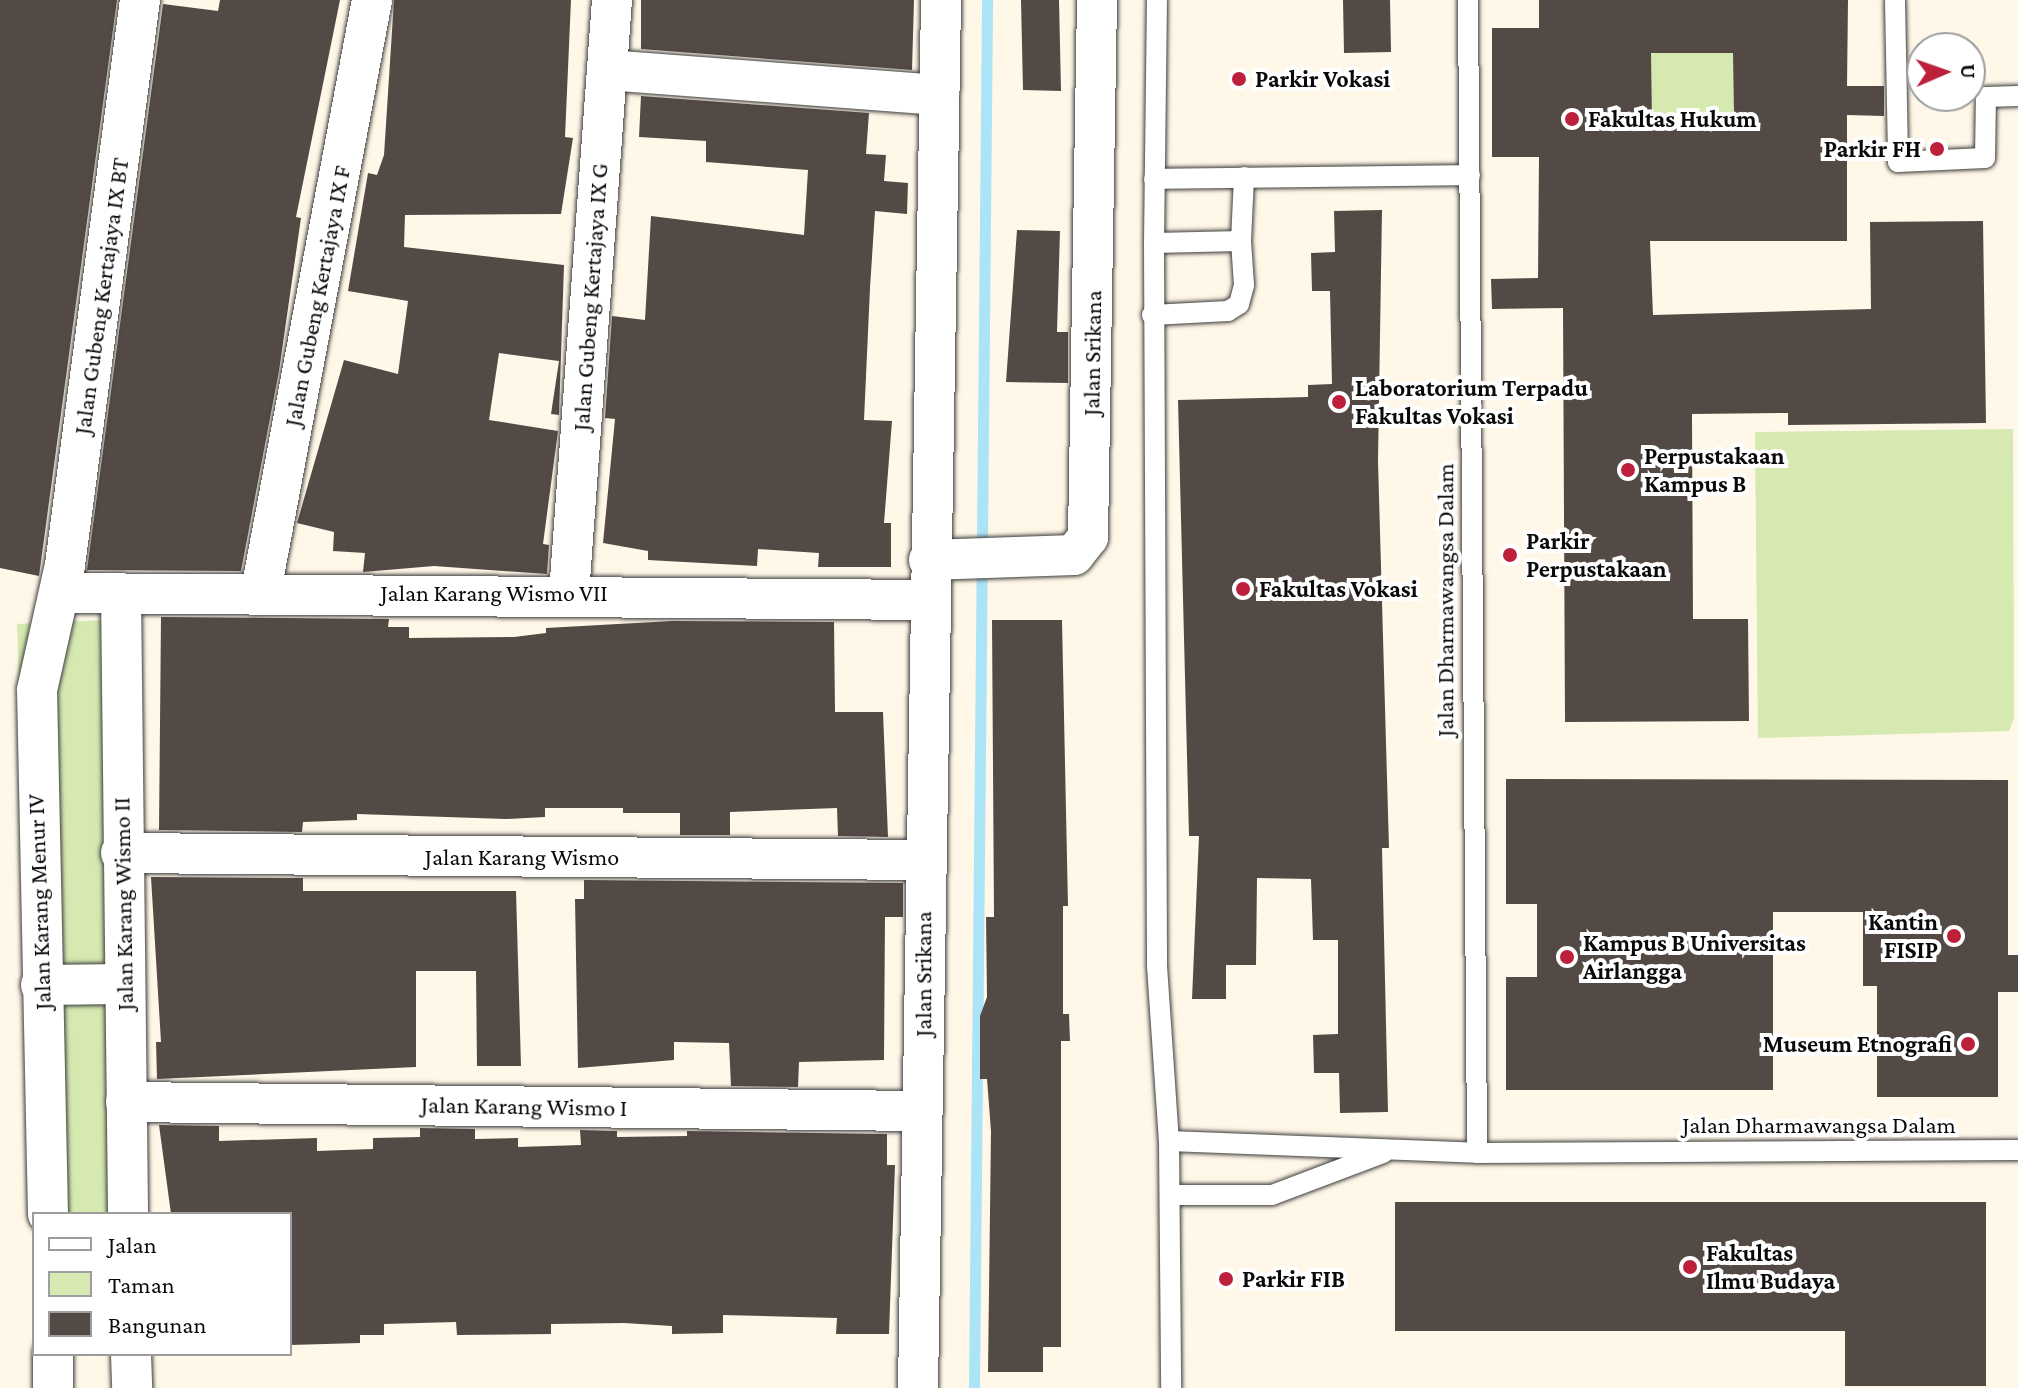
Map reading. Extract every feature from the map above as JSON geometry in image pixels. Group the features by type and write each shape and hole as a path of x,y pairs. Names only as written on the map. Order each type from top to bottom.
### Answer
{"street":[{"name":"Jalan Gubeng Kertajaya IX BT","path":"61,593 140,0"},
{"name":"Jalan Gubeng Kertajaya IX F","path":"261,591 372,0"},
{"name":"Jalan Gubeng Kertajaya IX G","path":"569,594 612,0"},
{"name":"Jalan Srikana","path":"918,1388 927,600 942,560 941,0"},
{"name":"Jalan Srikana","path":"942,560 1074,555 1088,537 1097,0"},
{"path":"607,70 939,95"},
{"name":"Jalan Karang Wismo VII","path":"61,593 261,591 927,600"},
{"name":"Jalan Karang Menur IV","path":"48,1212 34,735 42,657 61,593"},
{"name":"Jalan Karang Wismo II","path":"121,593 121,853 128,1212"},
{"name":"Jalan Karang Wismo","path":"121,853 924,860"},
{"path":"41,985 124,984"},
{"name":"Jalan Karang Wismo I","path":"126,1102 922,1111"},
{"path":"53,1356 53,1388"},
{"path":"131,1356 132,1388"},
{"path":"904,1388 918,1388"}],"lane":[{"path":"1157,0 1152,315 1157,966 1169,1141 1171,1388"},
{"name":"Jalan Dharmawangsa Dalam","path":"1468,0 1477,1153"},
{"path":"1895,0 1898,162 1985,158 1986,97 2018,96"},
{"path":"1154,179 1470,175"},
{"path":"1152,315 1236,308 1243,293 1241,241 1244,177"},
{"path":"1154,243 1241,241"},
{"name":"Jalan Dharmawangsa Dalam","path":"1169,1141 1477,1153 2018,1150"},
{"name":"Jalan Dharmawangsa Dalam","path":"1170,1195 1272,1195 1393,1149"}],"green space":[{"path":"1651,53 1733,53 1733,124 1651,123"},
{"path":"2013,429 2014,718 2009,731 1758,738 1755,432"},
{"path":"103,620 113,1212 36,1212 17,624"}],"building":[{"path":"0,0 117,0 39,576 0,568"},
{"path":"220,0 340,0 296,217 301,218 279,371 241,571 87,570 163,4 218,11"},
{"path":"394,0 571,0 565,137 573,138 561,214 405,215 404,247 564,265 559,415 551,414 559,361 499,353 489,420 558,431 543,544 549,545 547,574 434,566 363,572 365,553 333,551 334,532 297,523 344,360 398,374 408,301 348,291 368,173 377,175 384,155"},
{"path":"641,0 914,0 912,70 641,49"},
{"path":"1021,0 1059,0 1061,91 1023,90"},
{"path":"1343,0 1390,0 1391,52 1344,53"},
{"path":"1539,0 1848,0 1847,86 1884,86 1884,116 1847,115 1847,241 1650,241 1653,315 1871,309 1870,222 1983,221 1986,423 1788,425 1788,413 1692,414 1693,619 1748,619 1749,721 1565,722 1563,308 1492,309 1491,279 1538,278 1539,157 1492,157 1492,28 1539,28","holes":["1651,53 1733,53 1734,124 1652,123"]},
{"path":"641,96 869,113 866,154 886,155 884,181 908,183 907,214 875,211 864,420 892,421 884,523 891,523 891,567 818,567 819,553 758,549 757,566 648,560 648,551 603,543 615,419 605,418 612,316 645,320 651,216 804,235 808,170 706,162 706,141 639,137"},
{"path":"1382,210 1378,461 1389,848 1382,848 1388,1112 1340,1113 1339,1073 1314,1073 1313,1035 1338,1034 1338,940 1313,940 1311,879 1257,878 1256,965 1226,965 1226,999 1192,999 1199,836 1189,836 1178,400 1308,397 1308,385 1332,384 1330,291 1312,291 1311,253 1335,252 1334,211"},
{"path":"1017,230 1060,231 1057,332 1068,332 1068,383 1006,382"},
{"path":"161,617 389,619 388,627 409,627 409,638 514,637 546,633 546,628 672,621 834,622 835,712 883,712 888,837 838,836 837,808 730,812 730,835 680,835 680,813 623,813 623,808 545,808 545,817 506,819 357,814 357,820 303,822 302,832 159,830"},
{"path":"992,620 1062,620 1068,906 1063,906 1063,1014 1069,1014 1070,1041 1061,1041 1061,1347 1043,1347 1043,1372 988,1372 991,1131 987,1079 980,1079 980,1016 987,997 986,917 994,917"},
{"path":"1506,779 2008,780 2008,955 2018,955 2018,992 1998,992 1998,1097 1877,1097 1877,986 1863,986 1863,912 1773,912 1773,1090 1506,1090 1506,977 1537,977 1537,904 1506,904"},
{"path":"151,877 303,878 303,891 516,891 521,1066 477,1066 476,971 416,971 416,1067 157,1079 156,1042 161,1042"},
{"path":"584,880 903,883 903,917 885,917 884,1060 799,1062 798,1087 731,1086 729,1043 674,1042 674,1060 578,1068 575,899 584,899"},
{"path":"159,1125 219,1126 219,1141 317,1138 317,1151 373,1149 373,1138 420,1137 420,1128 475,1129 475,1139 518,1138 518,1147 581,1145 580,1130 617,1131 617,1137 687,1136 687,1131 887,1134 887,1165 895,1165 889,1334 836,1334 837,1318 723,1315 723,1333 672,1334 672,1326 624,1323 551,1324 551,1334 457,1335 456,1322 384,1324 384,1335 360,1335 360,1343 292,1345 292,1212 171,1212"},
{"name":"Fakultas Ilmu Budaya","path":"1395,1202 1986,1202 1986,1386 1845,1386 1845,1331 1395,1331"}],"waterway":[{"path":"974,1388 987,0"}],"place":[{"name":"Parkir Vokasi","path":"1239,79"},
{"name":"Fakultas Hukum","path":"1572,119"},
{"name":"Parkir FH","path":"1937,149"},
{"name":"Laboratorium Terpadu Fakultas Vokasi","path":"1339,402"},
{"name":"Perpustakaan Kampus B","path":"1628,470"},
{"name":"Parkir Perpustakaan","path":"1510,555"},
{"name":"Fakultas Vokasi","path":"1243,589"},
{"name":"Kantin FISIP","path":"1954,936"},
{"name":"Kampus B Universitas Airlangga","path":"1567,957"},
{"name":"Museum Etnografi","path":"1968,1044"},
{"name":"Fakultas Ilmu Budaya","path":"1690,1267"},
{"name":"Parkir FIB","path":"1226,1279"}]}
